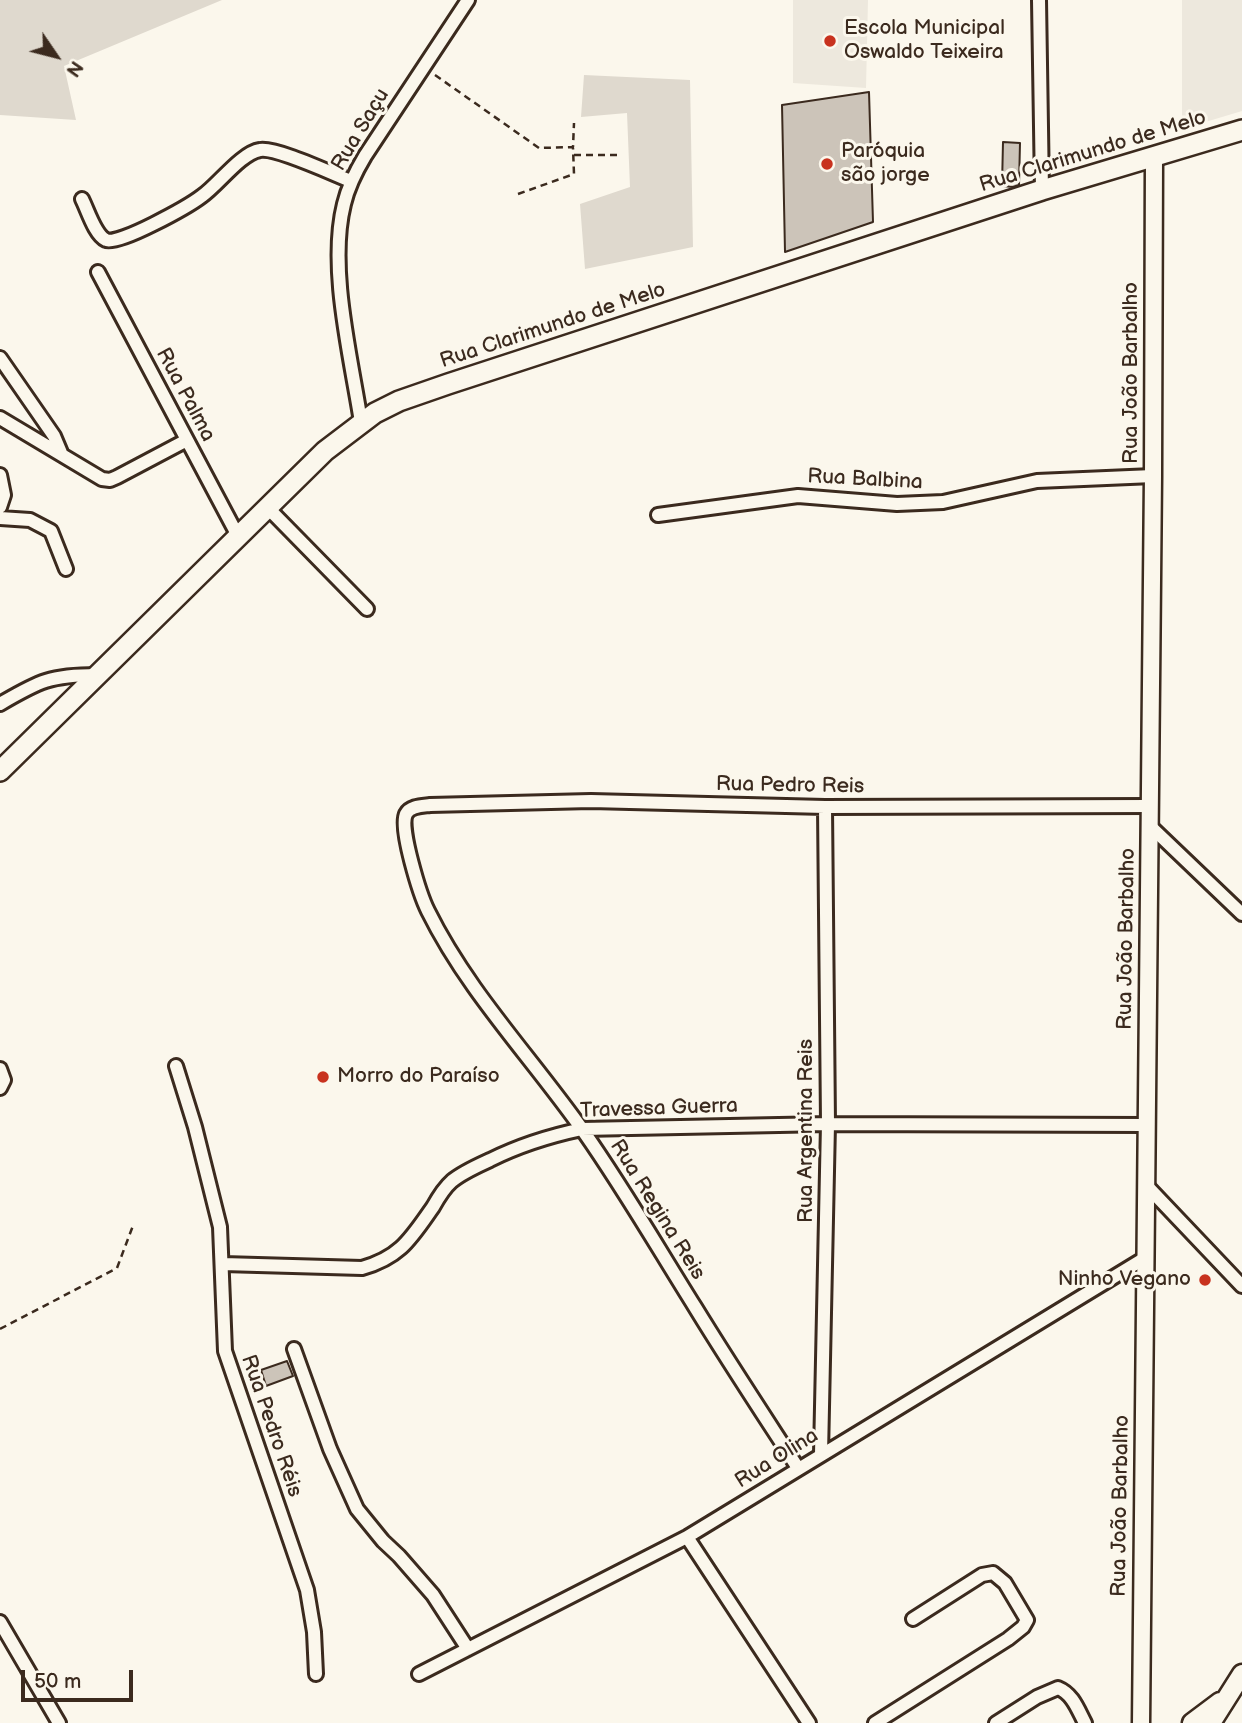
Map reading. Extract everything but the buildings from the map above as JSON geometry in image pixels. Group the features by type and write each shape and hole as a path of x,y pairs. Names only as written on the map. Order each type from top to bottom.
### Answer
{"main road":[{"name":"Rua Clarimundo de Melo","path":"0,771 325,452 360,422 399,401 1042,190 1242,130"},
{"path":"1211,1723 1242,1675"},
{"path":"1192,1723 1226,1698"}],"street":[{"name":"Rua Saçu","path":"360,422 337,250 344,204 351,181 365,156 468,0"},
{"path":"1039,0 1042,190"},
{"path":"82,200 103,239 111,242 126,239 202,197 247,156 260,150 274,152 351,181"},
{"name":"Rua João Barbalho","path":"1141,1723 1154,156"},
{"name":"Rua Palma","path":"98,272 238,536"},
{"path":"0,358 54,436 62,454"},
{"path":"0,418 96,477 110,480 187,440"},
{"path":"0,475 4,495 0,507"},
{"name":"Rua Balbina","path":"658,515 798,496 897,504 943,502 1037,481 1153,476"},
{"path":"267,507 367,609"},
{"path":"0,519 30,520 51,531 66,569"},
{"path":"0,704 45,680 63,675 97,675"},
{"name":"Rua Pedro Reis","path":"430,805 591,801 825,807 1150,806"},
{"name":"Rua Regina Reis","path":"430,805 410,809 405,815 405,833 418,888 427,909 455,959 582,1129 626,1194 797,1468"},
{"name":"Rua Argentina Reis","path":"821,1454 828,1124 825,807"},
{"path":"1149,825 1242,914"},
{"name":"Rua Pedro Réis","path":"176,1066 195,1127 220,1227 225,1351 307,1590 314,1632 316,1674"},
{"path":"0,1069 4,1080 0,1088"},
{"name":"Travessa Guerra","path":"223,1264 362,1268 381,1262 406,1245 443,1191 467,1171 543,1138 582,1129 828,1124 1146,1125"},
{"path":"1146,1185 1242,1286"},
{"name":"Rua Olina","path":"419,1674 687,1537 1144,1258"},
{"path":"294,1349 330,1449 357,1509 433,1595 468,1649"},
{"path":"687,1537 809,1723"},
{"path":"875,1723 1008,1639 1023,1627 1027,1620 1005,1583 993,1573 982,1574 913,1619"},
{"path":"0,1622 59,1723"},
{"path":"996,1723 1058,1688 1073,1699 1085,1723"}],"path":[{"path":"424,67 539,148 573,148"},
{"path":"518,194 573,174 573,123"},
{"path":"573,155 620,155"},
{"path":"0,1329 117,1268 134,1223"}],"shaded area":[{"path":"0,0 222,0 64,66 76,120 0,115"},
{"name":"Escola Municipal Oswaldo Teixeira","path":"793,0 868,0 866,88 793,83"},
{"path":"1182,0 1242,0 1242,111 1182,129"},
{"path":"584,75 690,80 693,247 585,269 580,204 630,187 627,113 581,117"}],"place":[{"name":"Escola Municipal Oswaldo Teixeira","path":"830,41"},
{"name":"Paróquia são jorge","path":"827,164"},
{"name":"Morro do Paraíso","path":"323,1077"},
{"name":"Ninho Vegano","path":"1205,1280"}]}
